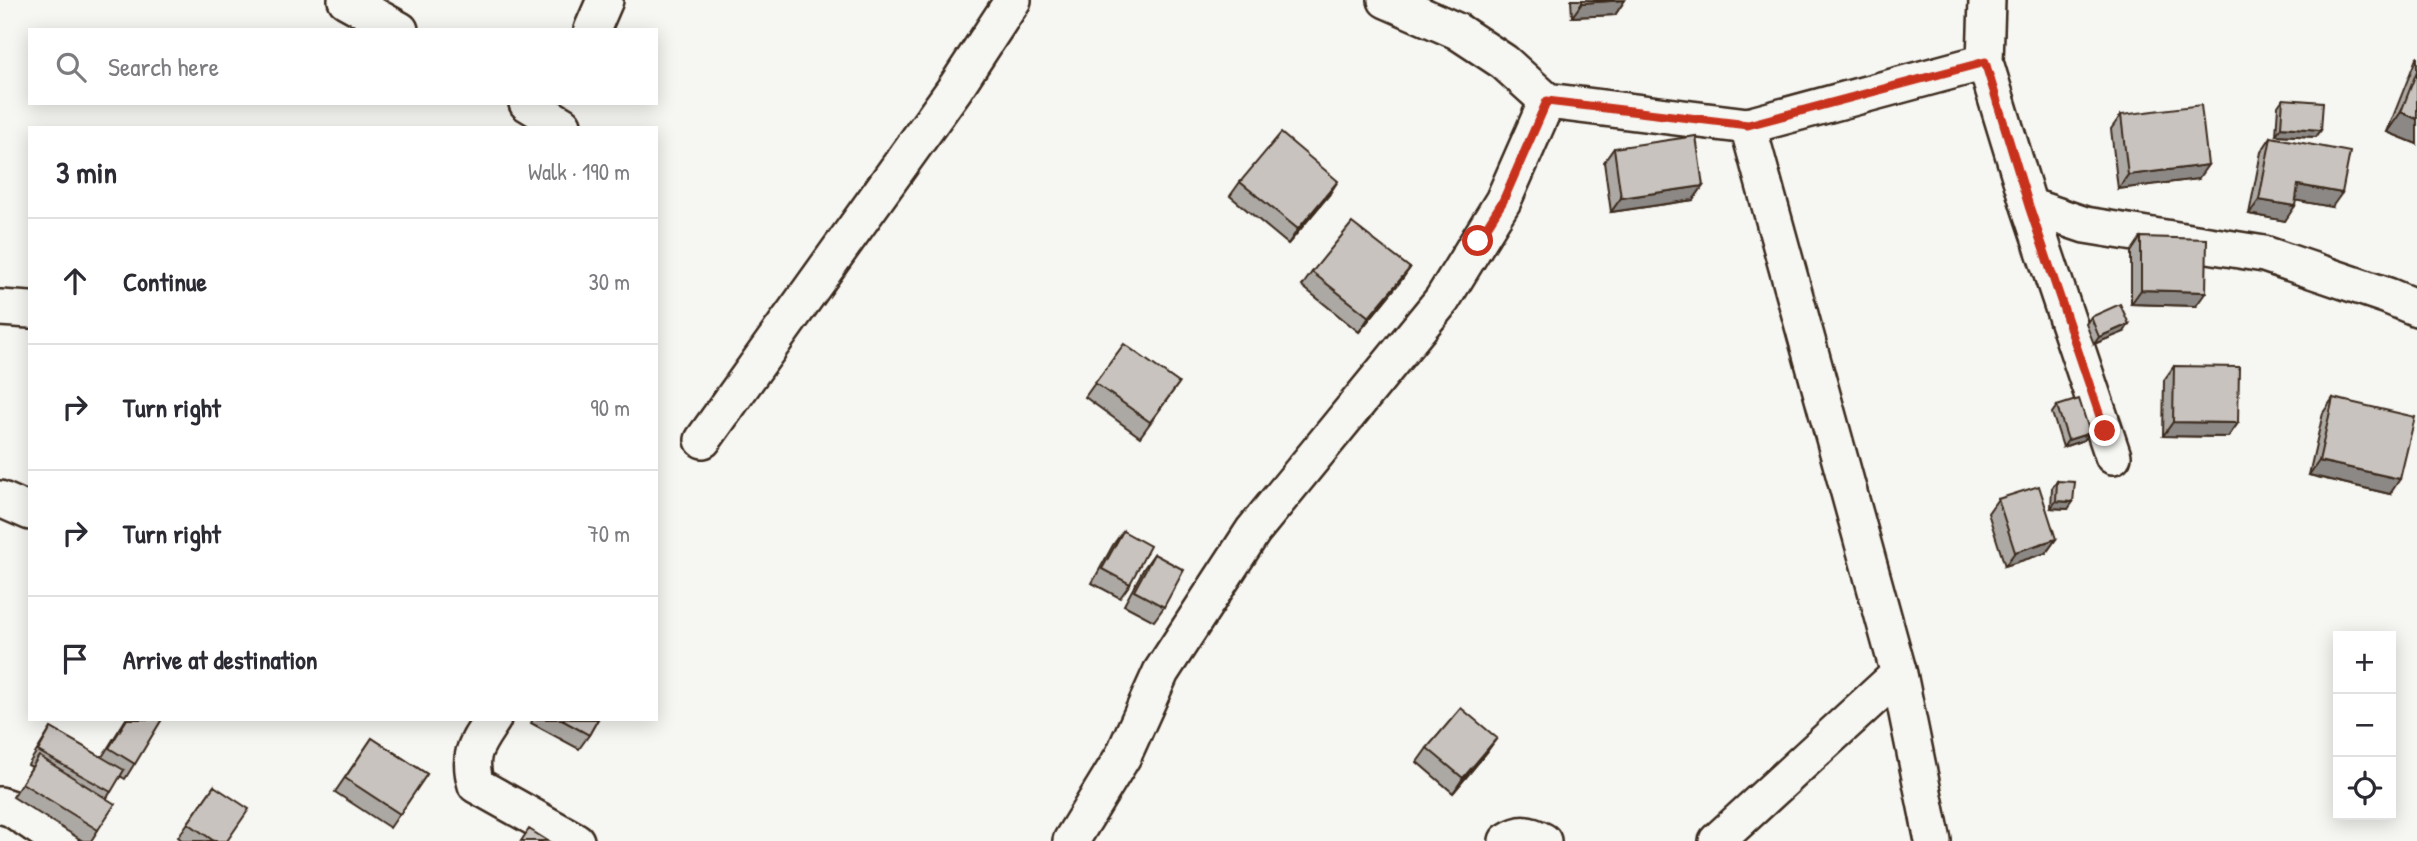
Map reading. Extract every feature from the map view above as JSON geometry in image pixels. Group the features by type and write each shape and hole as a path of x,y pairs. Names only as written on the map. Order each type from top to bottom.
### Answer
{"street":[{"path":"346,0 396,28"},
{"path":"593,28 606,0"},
{"path":"703,440 956,88 1013,0"},
{"path":"1386,0 1460,15 1504,62 1547,101 1748,125 1985,62"},
{"path":"1987,0 1985,62 2029,206 2113,456"},
{"path":"1071,841 1123,756 1161,672 1253,531 1441,300 1503,201 1547,101"},
{"path":"532,105 565,119"},
{"path":"1748,125 1899,674 1933,841"},
{"path":"2029,206 2085,225 2264,254 2388,296 2417,309"},
{"path":"0,308 28,310"},
{"path":"0,499 28,511"},
{"path":"1717,841 1899,674"},
{"path":"492,721 478,741 470,764 476,785 576,841"},
{"path":"0,805 12,809 60,841"},
{"path":"1507,841 1517,834 1530,834 1543,841"}],"building":[{"path":"1582,0 1625,0 1582,3"},
{"path":"2417,71 2417,119 2401,112"},
{"path":"2283,99 2323,102 2321,130 2281,127"},
{"path":"2201,105 2208,165 2128,175 2121,115"},
{"path":"1281,133 1338,181 1298,229 1240,182"},
{"path":"1696,136 1703,186 1621,198 1614,148"},
{"path":"2271,137 2350,152 2342,193 2298,185 2295,206 2259,200"},
{"path":"1352,223 1410,268 1369,317 1312,272"},
{"path":"2141,237 2207,239 2206,292 2141,290"},
{"path":"2120,304 2129,324 2099,337 2091,317"},
{"path":"1124,344 1179,383 1150,422 1095,383"},
{"path":"2174,366 2239,367 2238,423 2173,422"},
{"path":"2333,398 2415,417 2400,479 2319,461"},
{"path":"2079,399 2090,433 2068,440 2057,406"},
{"path":"2057,481 2075,482 2073,502 2056,501"},
{"path":"2039,486 2056,539 2015,552 1998,499"},
{"path":"1123,531 1150,546 1130,584 1102,569"},
{"path":"1154,554 1184,570 1164,607 1134,591"},
{"path":"1461,708 1497,738 1463,778 1427,748"},
{"path":"126,721 161,721 135,764 109,748"},
{"path":"564,721 597,721 589,735"},
{"path":"51,728 124,770 111,792 38,751"},
{"path":"372,738 427,774 400,814 345,778"},
{"path":"39,756 115,804 98,830 22,783"},
{"path":"214,786 249,809 227,841 214,841 188,823"},
{"path":"529,829 548,841 521,841"}],"route":[{"path":"1478,241 1503,201 1547,101 1748,125 1985,62 2029,206 2105,431"}]}
